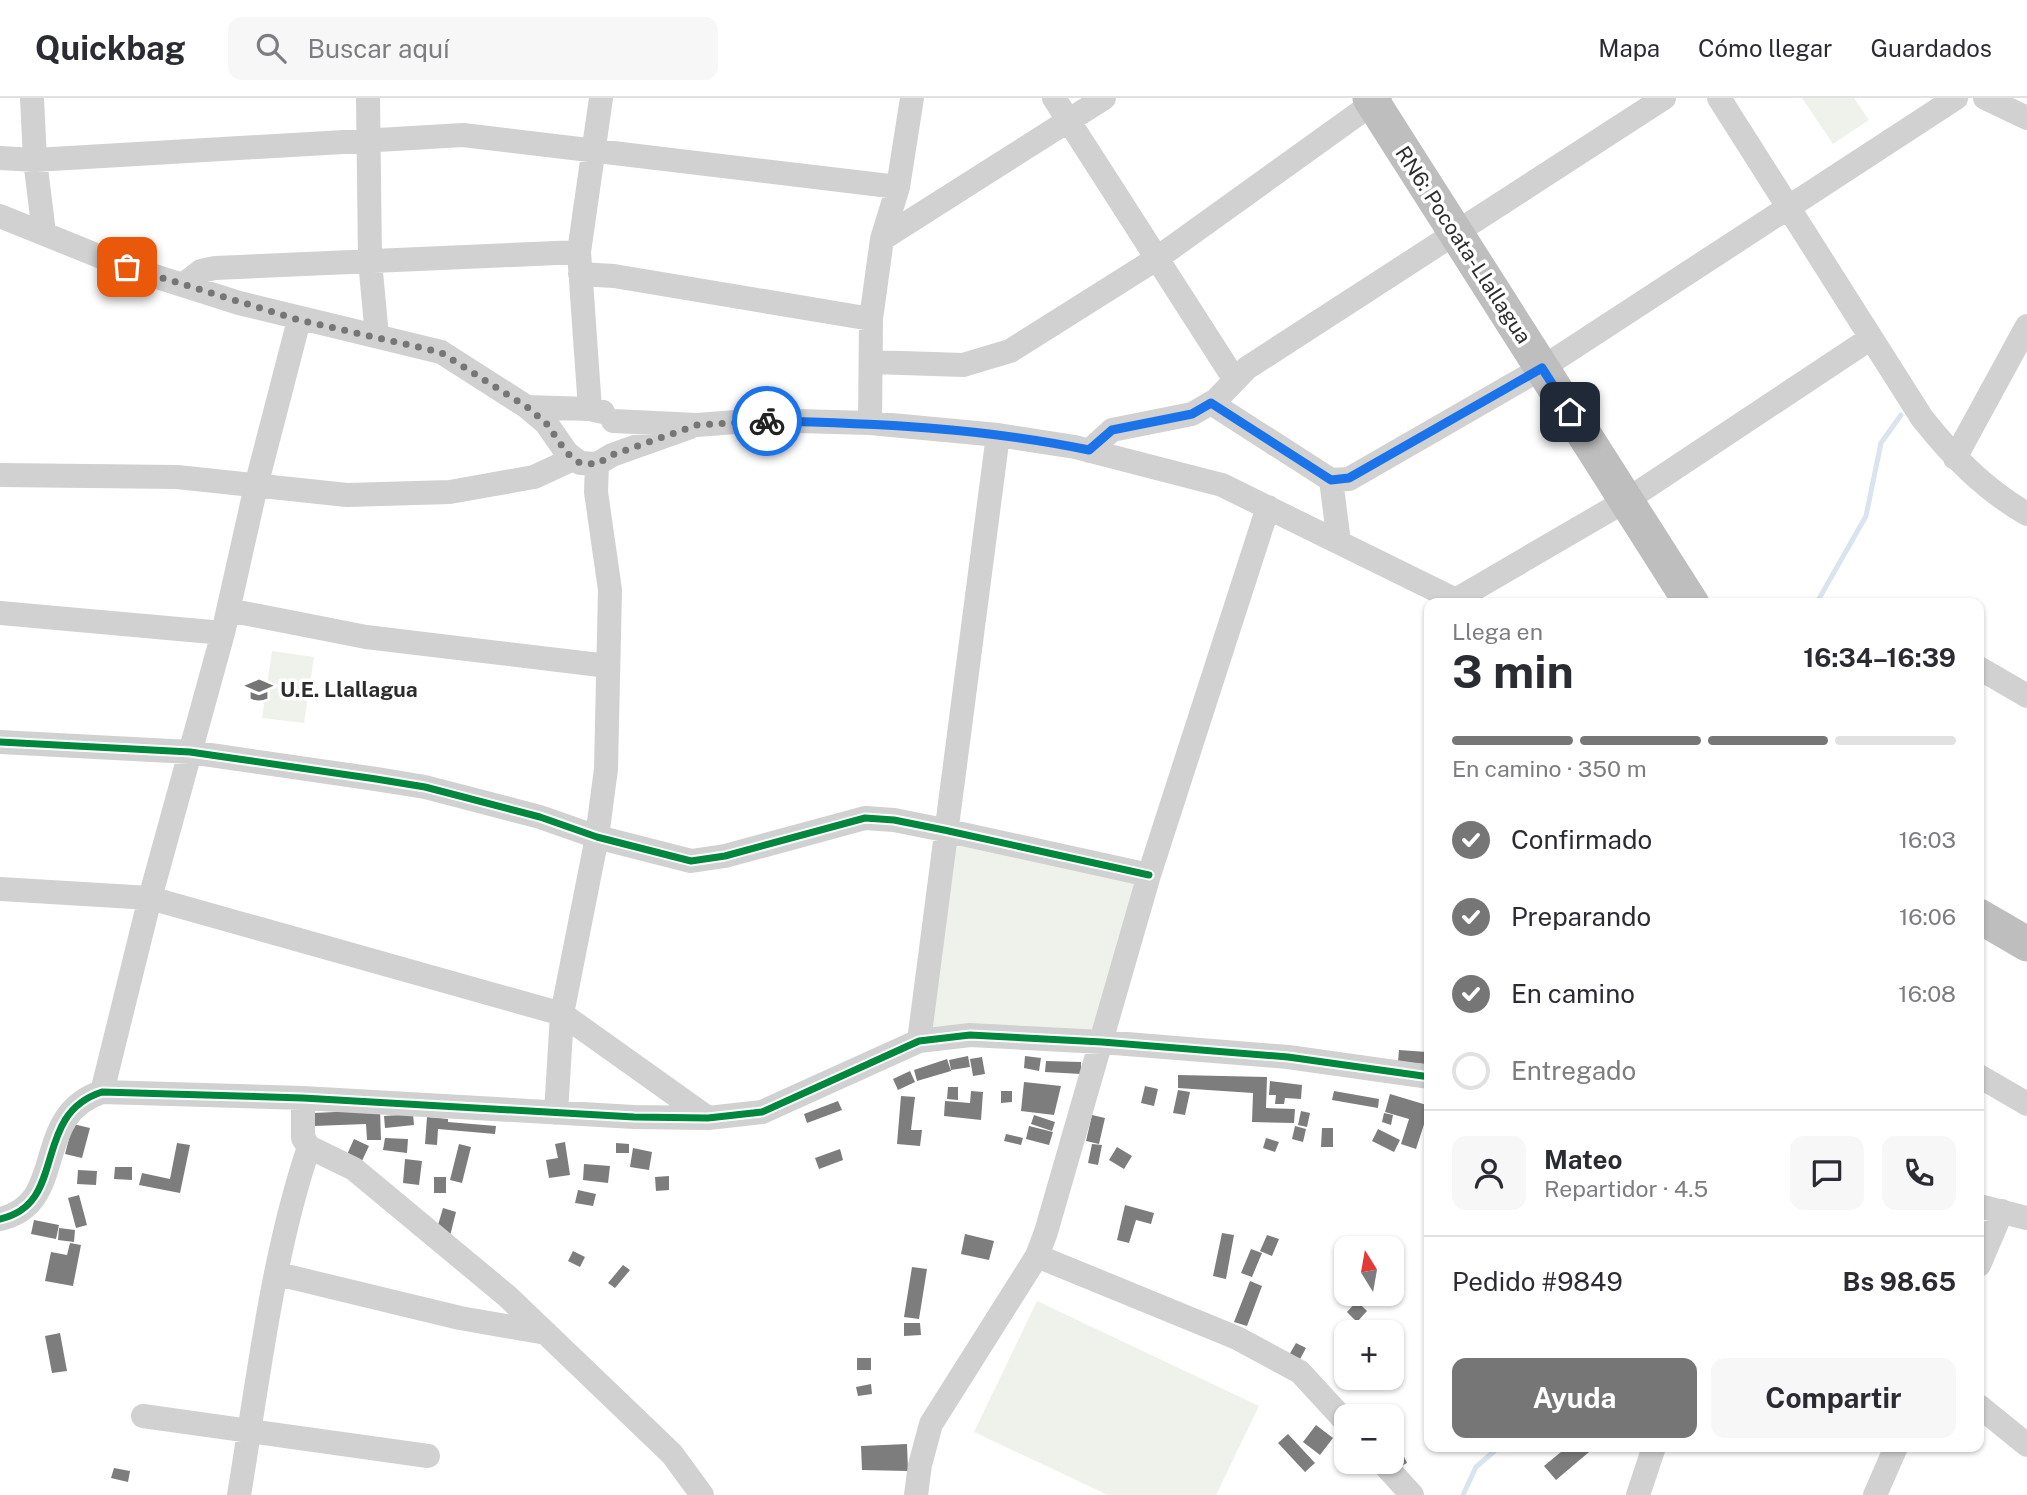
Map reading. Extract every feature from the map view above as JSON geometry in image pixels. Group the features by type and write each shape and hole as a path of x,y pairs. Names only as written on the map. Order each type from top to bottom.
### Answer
{"highway":[{"name":"RN6: Pocoata-Llallagua","path":"1374,100 1688,598"},
{"path":"1984,919 2027,944"}],"street":[{"path":"32,98 35,160 44,233"},
{"path":"368,98 370,261 377,336"},
{"path":"586,409 580,263 601,98"},
{"path":"870,423 871,319 883,239 898,187 912,98"},
{"path":"1054,98 1236,380"},
{"path":"883,239 1104,98"},
{"path":"1089,450 1112,430 1192,414 1211,403 1247,369 1664,98"},
{"path":"1719,98 1923,418 1955,458 1995,495 2027,514"},
{"path":"1211,403 1331,480 1349,478 1542,368 1956,98"},
{"path":"1985,98 2027,118"},
{"path":"872,362 964,365 1010,351 1156,258 1374,100"},
{"path":"0,158 35,160 463,135 898,187"},
{"path":"0,216 127,267 183,285 299,320 440,352 527,407 580,463 604,460 697,425"},
{"path":"183,285 201,271 215,268 370,261 580,263 614,276 871,319"},
{"path":"102,1092 150,898 226,621 256,486 299,320"},
{"path":"1955,458 2027,326"},
{"path":"1466,598 1627,500 1871,338"},
{"path":"527,407 586,409 607,415 618,432 618,444 604,460 596,492 610,590 606,769 597,837 562,1014 556,1113"},
{"path":"568,453 562,431 569,418 586,409"},
{"path":"613,421 697,425 761,420 870,423 998,435 1089,450 1222,485 1455,598"},
{"path":"919,1041 944,830 998,435"},
{"path":"0,475 177,477 347,495 450,492 534,477 568,453"},
{"path":"1331,480 1339,542"},
{"path":"916,1495 920,1465 931,1424 1037,1256 1149,875 1268,507"},
{"path":"0,613 226,621 608,666"},
{"path":"1984,671 2027,696"},
{"path":"0,743 190,752 425,787 540,817 597,837 691,860 725,856 865,818 894,820 944,830 1149,875"},
{"path":"0,889 150,898 562,1014 708,1118"},
{"path":"0,1219 16,1216 43,1186 52,1148 66,1115 82,1098 102,1092 303,1097 556,1113 708,1118 762,1112 919,1041 970,1035 1102,1042 1288,1057 1424,1076"},
{"path":"1984,1079 2027,1104"},
{"path":"239,1495 278,1274 297,1182 309,1147 302,1126 303,1097"},
{"path":"309,1147 354,1169 507,1296 672,1454 702,1495"},
{"path":"1984,1242 1991,1209 2027,1218"},
{"path":"1037,1256 1237,1338 1300,1372 1334,1409"},
{"path":"278,1274 460,1318 546,1334"},
{"path":"1984,1410 2027,1445"},
{"path":"143,1416 428,1456"},
{"path":"1638,1495 1652,1452"},
{"path":"1882,1492 1890,1452"},
{"path":"1393,1474 1412,1495"}],"shaded area":[{"path":"1802,98 1854,98 1869,120 1833,144"},
{"path":"272,651 314,657 304,723 262,718"},
{"path":"944,830 1149,875 1102,1042 919,1041"},
{"path":"1037,1301 1259,1406 1216,1495 1108,1495 974,1432"}],"building":[{"path":"1399,1050 1424,1052 1424,1064 1398,1062"},
{"path":"968,1056 970,1067 951,1070 949,1060"},
{"path":"1025,1056 1041,1058 1039,1071 1024,1068"},
{"path":"982,1057 985,1074 973,1076 970,1059"},
{"path":"947,1059 951,1071 917,1081 914,1070"},
{"path":"1046,1061 1081,1062 1081,1074 1045,1072"},
{"path":"910,1071 915,1082 898,1090 893,1079"},
{"path":"1178,1075 1267,1077 1266,1108 1295,1109 1294,1123 1252,1122 1253,1093 1178,1088"},
{"path":"1270,1081 1302,1085 1301,1099 1285,1098 1284,1104 1275,1104 1276,1095 1269,1095"},
{"path":"1024,1082 1061,1086 1054,1115 1021,1111"},
{"path":"1145,1086 1158,1089 1154,1106 1141,1103"},
{"path":"948,1087 958,1087 958,1100 947,1099"},
{"path":"1178,1090 1190,1092 1185,1115 1173,1113"},
{"path":"971,1091 983,1092 981,1120 944,1116 945,1101 970,1103"},
{"path":"1001,1091 1012,1091 1012,1102 1001,1103"},
{"path":"1334,1091 1379,1099 1378,1108 1332,1100"},
{"path":"1390,1094 1424,1104 1424,1124 1416,1149 1401,1144 1409,1119 1385,1112"},
{"path":"901,1096 915,1097 911,1130 922,1130 920,1146 897,1144"},
{"path":"838,1101 842,1110 807,1123 804,1114"},
{"path":"380,1110 381,1140 367,1140 366,1124 314,1126 313,1113"},
{"path":"1301,1111 1310,1113 1307,1127 1298,1125"},
{"path":"1384,1113 1393,1115 1391,1125 1382,1122"},
{"path":"413,1114 414,1125 385,1128 384,1116"},
{"path":"1034,1115 1055,1122 1052,1131 1031,1124"},
{"path":"1092,1115 1105,1118 1099,1144 1086,1141"},
{"path":"427,1117 448,1119 448,1122 496,1126 495,1134 438,1129 437,1145 425,1144"},
{"path":"73,1124 90,1128 82,1158 65,1154"},
{"path":"1029,1126 1053,1132 1049,1145 1026,1139"},
{"path":"1295,1126 1306,1129 1303,1142 1292,1139"},
{"path":"1322,1128 1333,1128 1333,1147 1321,1147"},
{"path":"1378,1129 1400,1140 1394,1152 1372,1141"},
{"path":"1006,1134 1023,1138 1021,1145 1004,1141"},
{"path":"385,1138 408,1139 407,1153 383,1150"},
{"path":"1266,1138 1279,1142 1275,1152 1263,1148"},
{"path":"354,1139 369,1146 360,1165 345,1159"},
{"path":"565,1142 570,1175 549,1178 546,1160 558,1158 555,1144"},
{"path":"177,1143 190,1145 180,1193 139,1185 142,1173 170,1179"},
{"path":"616,1143 629,1144 629,1153 616,1153"},
{"path":"459,1144 471,1147 462,1183 450,1180"},
{"path":"1092,1144 1102,1145 1098,1165 1088,1163"},
{"path":"1117,1147 1132,1156 1124,1169 1109,1160"},
{"path":"633,1148 652,1152 649,1170 630,1167"},
{"path":"840,1149 843,1160 819,1169 815,1158"},
{"path":"405,1159 422,1161 419,1185 403,1183"},
{"path":"584,1164 610,1166 608,1183 583,1180"},
{"path":"115,1167 132,1167 132,1180 114,1179"},
{"path":"78,1170 97,1171 96,1185 77,1184"},
{"path":"669,1176 669,1190 656,1191 655,1177"},
{"path":"434,1177 446,1177 446,1193 434,1193"},
{"path":"578,1190 596,1194 593,1206 575,1203"},
{"path":"79,1195 87,1225 76,1228 68,1198"},
{"path":"1125,1205 1154,1213 1151,1224 1136,1220 1129,1243 1117,1240"},
{"path":"443,1208 456,1212 450,1236 436,1232"},
{"path":"34,1220 59,1225 56,1239 31,1234"},
{"path":"59,1228 75,1230 74,1242 58,1240"},
{"path":"1222,1233 1234,1235 1226,1279 1213,1276"},
{"path":"965,1234 994,1241 989,1260 961,1254"},
{"path":"1267,1235 1279,1239 1272,1256 1260,1251"},
{"path":"70,1243 81,1245 73,1286 45,1281 51,1252 67,1255"},
{"path":"1251,1249 1262,1253 1252,1277 1241,1273"},
{"path":"573,1251 585,1257 580,1267 568,1261"},
{"path":"623,1265 630,1270 615,1288 608,1283"},
{"path":"912,1267 927,1269 919,1319 904,1317"},
{"path":"1250,1281 1262,1286 1247,1326 1234,1322"},
{"path":"1352,1306 1362,1306 1367,1311 1359,1320 1355,1320 1347,1312"},
{"path":"904,1323 920,1323 921,1335 904,1336"},
{"path":"60,1333 67,1371 52,1373 45,1336"},
{"path":"1296,1343 1306,1348 1299,1361 1289,1355"},
{"path":"857,1358 871,1358 871,1370 857,1370"},
{"path":"871,1384 872,1394 858,1396 856,1387"},
{"path":"1316,1425 1333,1438 1320,1455 1303,1442"},
{"path":"1288,1434 1315,1463 1305,1472 1278,1443"},
{"path":"907,1444 908,1471 862,1470 861,1446"},
{"path":"1561,1452 1589,1452 1556,1480 1544,1466"},
{"path":"114,1468 130,1471 128,1482 111,1478"}],"waterway":[{"path":"1819,598 1866,516 1881,443 1901,415"},
{"path":"1463,1495 1476,1467 1493,1452"}],"cycle path":[{"path":"0,742 190,752 425,787 691,861 725,856 865,818 894,820 944,830 1149,875"},
{"path":"0,1219 21,1210 35,1196 65,1119 80,1103 102,1092 303,1098 634,1117 708,1118 762,1112 919,1041 970,1035 1102,1042 1288,1057 1424,1076"}],"way so far":[{"path":"127,267 299,320 440,352 485,377 527,407 546,423 573,459 588,465 597,464 612,455 697,425 767,421"}],"place":[{"name":"U.E. Llallagua","path":"259,690"}],"route":[{"path":"767,421 870,423 998,435 1089,450 1112,430 1192,414 1211,403 1331,480 1341,480 1349,478 1542,368 1570,412"}]}
